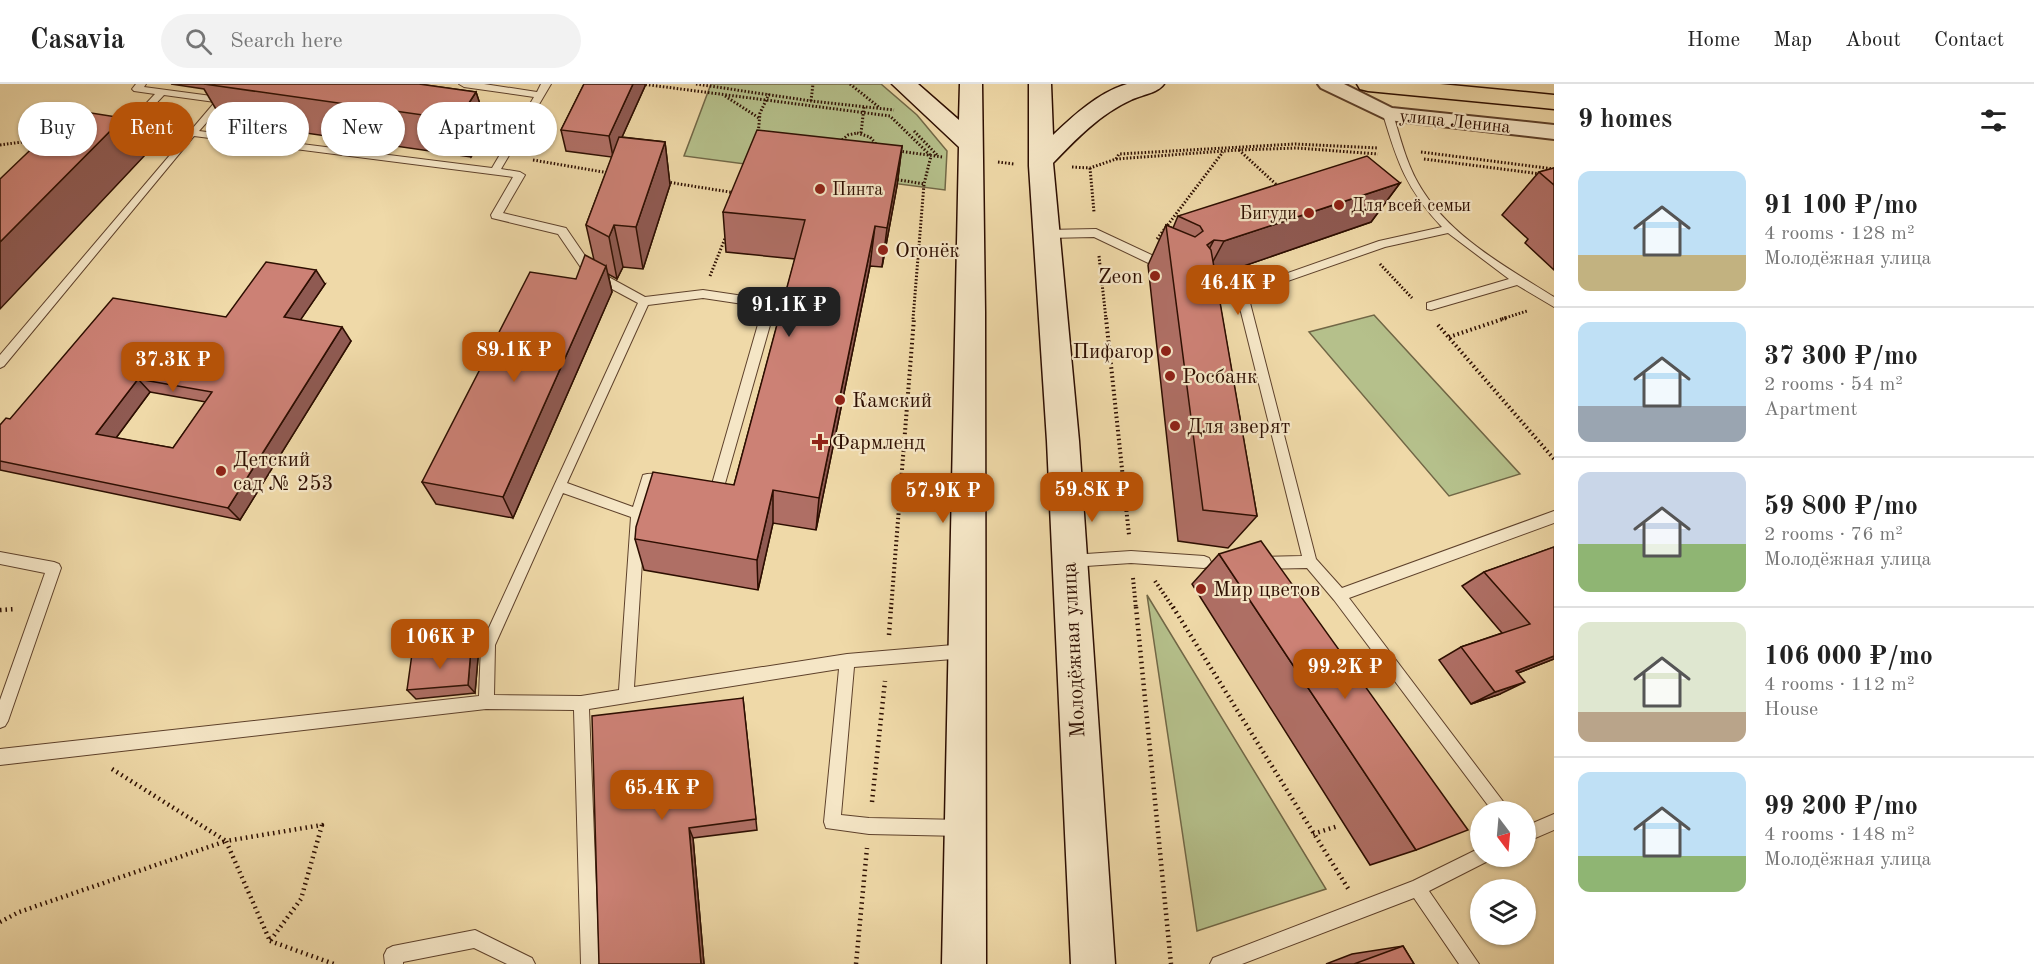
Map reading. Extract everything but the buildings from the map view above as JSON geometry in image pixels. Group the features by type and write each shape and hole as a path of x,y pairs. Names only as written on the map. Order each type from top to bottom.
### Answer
{"main road":[{"path":"903,84 927,102 972,146"},
{"path":"964,964 971,84"},
{"name":"Молодёжная улица","path":"1040,84 1042,160 1063,441 1068,561 1093,964"},
{"path":"1042,160 1080,123 1108,101 1153,84"},
{"name":"улица Ленина","path":"1368,84 1554,102"}],"street":[{"name":"улица Ленина","path":"1328,84 1388,114 1554,132"}],"lane":[{"path":"141,84 137,89 222,100"},
{"path":"194,131 236,84"},
{"path":"464,84 540,95"},
{"path":"495,171 546,84"},
{"path":"153,102 162,92"},
{"path":"1388,114 1399,150 1417,191 1450,229 1554,303"},
{"path":"194,133 520,175 496,214 562,231 590,272 644,301 703,294 770,304 717,490 648,479 638,514 626,696"},
{"path":"0,363 173,156"},
{"path":"1194,285 1242,293 1383,244 1450,229"},
{"path":"1047,234 1096,233 1174,270"},
{"path":"1431,306 1520,280"},
{"path":"1242,293 1310,562 1339,595 1495,801"},
{"path":"486,702 488,645 644,301"},
{"path":"559,486 638,514"},
{"path":"1339,595 1554,517"},
{"path":"1068,561 1131,557 1204,562"},
{"path":"0,558 54,568 0,721"},
{"path":"1243,563 1310,562"},
{"path":"0,757 486,702 581,704 847,661 967,651"},
{"path":"847,661 832,822 869,826 966,828"},
{"path":"581,704 590,964"},
{"path":"1536,830 1554,822"},
{"path":"1220,964 1418,888 1470,861"},
{"path":"1418,888 1470,964"},
{"path":"394,964 393,955 475,939 526,964"}],"path":[{"path":"642,84 890,116"},
{"path":"696,84 811,101 895,110"},
{"path":"811,101 813,84"},
{"path":"850,84 890,116 931,156"},
{"path":"758,140 759,118 763,101 769,94"},
{"path":"724,96 759,118"},
{"path":"861,134 864,107"},
{"path":"909,126 938,156"},
{"path":"758,132 769,133"},
{"path":"861,134 872,137 876,144 873,151 857,154 845,150 842,143 848,135 861,134"},
{"path":"832,142 842,143"},
{"path":"0,145 18,143"},
{"path":"1116,159 1119,154 1295,144 1399,150 1554,169"},
{"path":"1238,150 1282,189"},
{"path":"897,151 931,156"},
{"path":"1090,168 1116,159 1223,151 1143,256"},
{"path":"854,163 857,154"},
{"path":"856,964 887,656 924,184 931,156"},
{"path":"528,159 619,174"},
{"path":"892,179 924,184"},
{"path":"664,182 743,194"},
{"path":"703,294 729,227"},
{"path":"1167,227 1176,228"},
{"path":"1367,251 1416,303"},
{"path":"1449,337 1554,303"},
{"path":"1432,320 1554,459"},
{"path":"1162,590 1362,911"},
{"path":"78,748 226,841 270,940 334,964"},
{"path":"0,922 19,912 226,841 322,825 301,899 270,940"},
{"path":"1313,834 1338,826"}],"green space":[{"path":"711,84 881,84 917,115 947,151 945,190 684,156"},
{"path":"1374,315 1520,474 1449,496 1309,332"},
{"path":"1147,595 1326,889 1197,931"}],"place":[{"name":"Пинта","path":"820,189"},
{"name":"Для всей семьи","path":"1339,205"},
{"name":"Бигуди","path":"1309,213"},
{"name":"Огонёк","path":"883,250"},
{"name":"Zeon","path":"1155,276"},
{"name":"Пифагор","path":"1166,351"},
{"name":"Росбанк","path":"1170,376"},
{"name":"Камский","path":"840,400"},
{"name":"Для зверят","path":"1175,426"},
{"name":"Фармленд","path":"820,442"},
{"name":"Детский сад № 253","path":"221,471"},
{"name":"Мир цветов","path":"1201,589"}]}
